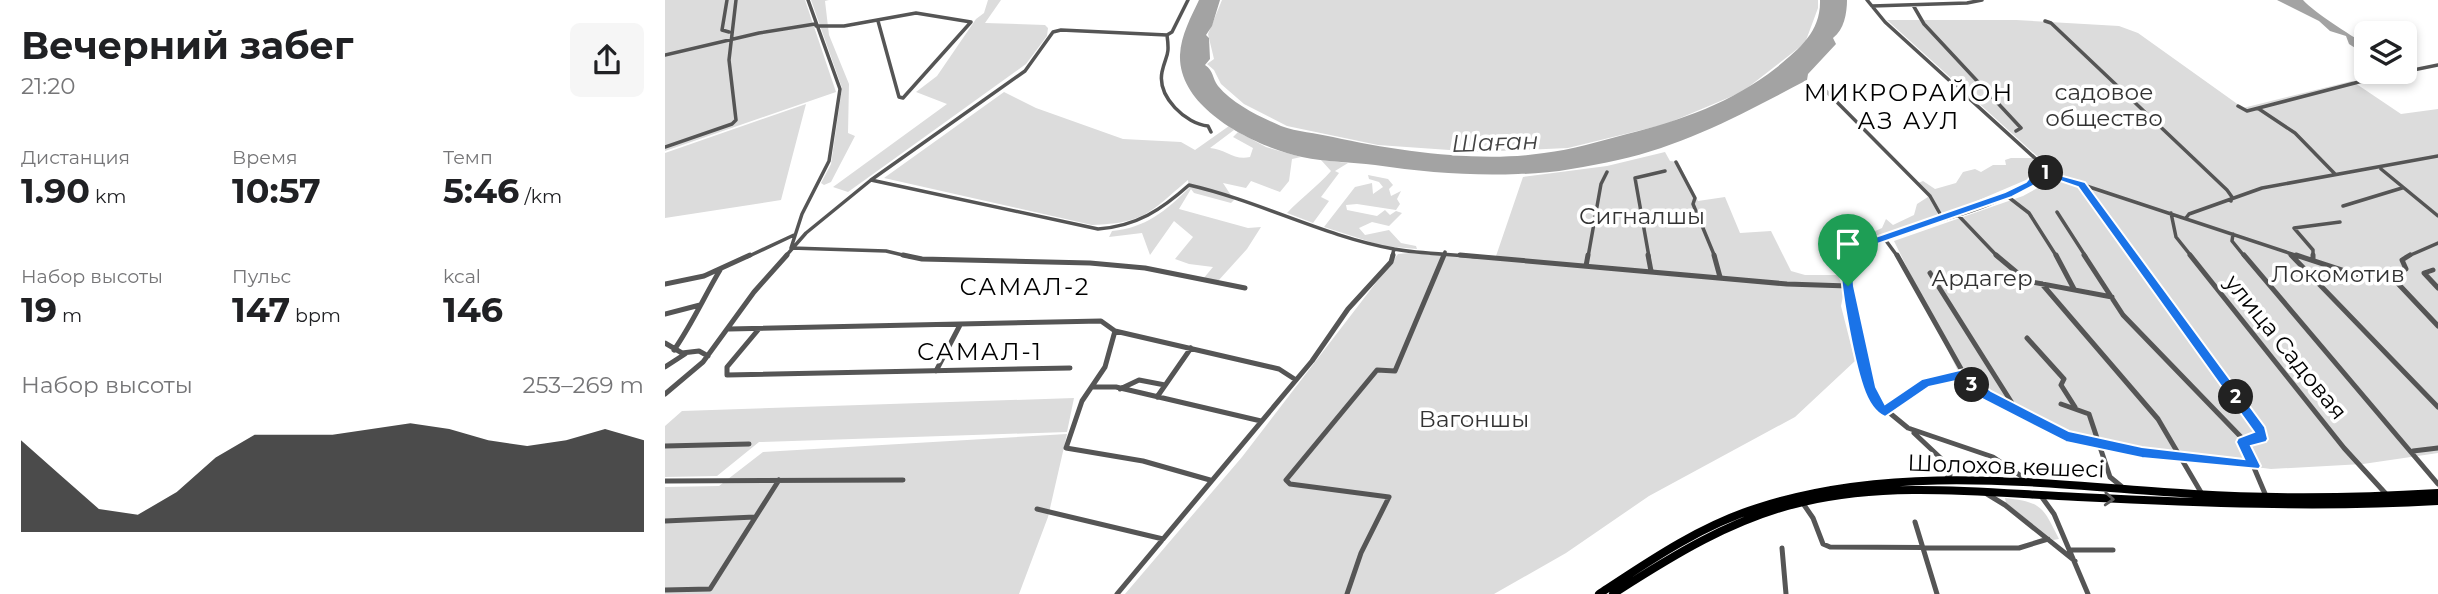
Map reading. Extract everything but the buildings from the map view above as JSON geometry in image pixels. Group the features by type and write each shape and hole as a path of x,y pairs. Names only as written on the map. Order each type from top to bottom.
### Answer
{"highway":[{"name":"Шолохов көшесі","path":"1599,594 1680,541 1758,507 1845,486 1944,481 2267,497 2438,493"},
{"path":"2034,485 2041,496"},
{"name":"Шолохов көшесі","path":"1613,594 1693,543 1732,525 1802,502 1853,492 1981,490 2041,496 2298,506 2438,500"}],"street":[{"path":"727,0 722,30 729,32"},
{"path":"665,147 736,122 729,83 728,41 736,0"},
{"path":"790,248 829,161 840,89 808,0"},
{"path":"665,394 708,356 790,248 834,208 871,180 1025,71 1053,32 1062,30 1167,34 1172,32 1188,0"},
{"path":"1867,0 1885,22 2037,160 2041,171"},
{"path":"1897,0 1901,5"},
{"path":"1946,0 1950,4"},
{"path":"1871,6 1979,1"},
{"path":"1913,5 1924,24 2021,128 2016,131"},
{"path":"665,55 816,25 878,21 916,13 971,22 903,98 899,97 878,21"},
{"path":"2045,21 2051,23 2227,190 2232,197 2231,201"},
{"path":"1167,34 1170,54 1161,74 1167,98 1181,114 1196,125 1208,126 1211,132"},
{"path":"2238,106 2247,111 2258,109 2374,78 2438,65"},
{"path":"1821,86 1930,196 1943,219"},
{"path":"2258,109 2295,133 2335,174"},
{"path":"2186,218 2189,214 2262,188 2438,156"},
{"path":"1676,162 1695,198 1693,204 1717,262 1720,277"},
{"path":"2380,168 2438,216"},
{"path":"1651,271 1635,178 1665,170"},
{"path":"2041,171 2363,277 2406,269 2402,260 2405,257 2438,243"},
{"path":"1944,481 1950,475 1948,465 1912,431 1885,412 1878,405 1869,387 1848,286 1846,257 1857,248 2006,195 2030,184 2041,171"},
{"path":"1586,266 1601,184 1607,172"},
{"path":"871,180 1098,229 1121,228 1144,220 1164,209 1189,185 1223,193 1299,222 1394,249 1848,286"},
{"path":"2081,184 2263,437 2243,442"},
{"path":"2343,206 2403,188"},
{"path":"2006,195 2024,208 2035,221 2074,290"},
{"path":"2056,212 2123,315 2232,426 2243,442 2267,497"},
{"name":"улица Садовая","path":"2171,213 2176,237 2344,448 2376,480 2387,496"},
{"path":"1957,214 2021,277 2042,284 2112,297"},
{"path":"2313,260 2312,248 2294,228 2340,222"},
{"path":"665,284 704,276 795,234"},
{"path":"2233,234 2232,241 2438,484"},
{"path":"1883,238 1895,251 1969,383 2017,412 2066,436 2181,459 2254,466"},
{"path":"790,248 885,251 922,259 1090,263 1145,268 1245,288"},
{"path":"1117,594 1296,380 1348,309 1391,262 1394,249"},
{"path":"1347,594 1361,554 1389,497 1290,484 1286,480 1377,370 1395,371 1445,252"},
{"path":"2287,252 2438,407"},
{"path":"674,350 696,318 700,305 723,267"},
{"path":"2433,270 2424,273 2438,288"},
{"path":"1930,273 2017,412"},
{"path":"2388,273 2438,326"},
{"path":"2042,284 2158,419 2203,495"},
{"path":"665,314 700,305"},
{"path":"728,329 1101,321 1115,331 1279,369 1296,380"},
{"path":"936,371 960,324"},
{"path":"759,330 727,367 727,375 1070,368"},
{"path":"1115,331 1105,367 1082,401 1066,448 1129,458 1210,480"},
{"path":"2027,338 2063,379 2061,385 2075,407"},
{"path":"665,344 674,350 705,352 708,356"},
{"path":"1157,397 1191,348"},
{"path":"665,367 687,352"},
{"path":"1885,412 1897,400 1926,383 1964,374"},
{"path":"1120,388 1139,380 1165,385"},
{"path":"1093,387 1120,388 1261,421"},
{"path":"2061,404 2089,414 2110,477 2127,490"},
{"path":"1912,431 1993,457 2034,485"},
{"path":"665,446 749,444"},
{"path":"2412,451 2438,449"},
{"path":"665,590 710,589 779,480"},
{"path":"665,481 903,480"},
{"path":"1981,490 2005,505 2075,561"},
{"path":"2041,496 2054,514 2088,594"},
{"path":"1802,502 1813,518 1823,544 1830,547 2019,548 2049,539"},
{"path":"1037,509 1163,539"},
{"path":"665,521 756,517"},
{"path":"1915,522 1937,594"},
{"path":"1782,548 1786,594"},
{"path":"2070,550 2113,550"}],"green space":[{"path":"665,0 805,0 836,92 665,151"},
{"path":"811,0 829,0 825,1 829,35 849,84 848,133 855,136 831,182 824,185 821,183 831,164 842,88"},
{"path":"988,0 1001,0 985,23 1045,25 1048,28 1047,36 1026,64 848,192 833,187 947,104 916,92 937,76 976,19 984,13"},
{"path":"1222,0 1818,0 1818,8 1805,43 1742,92 1666,124 1568,148 1478,152 1378,145 1287,126 1244,104 1221,84 1214,70 1207,64 1214,59 1208,34"},
{"path":"1887,20 2016,20 2119,26 2138,33 2243,108 2352,81 2401,114 2438,109 2438,453 2363,464 2271,469 2192,459 2084,440 2017,410 1960,375 1894,241 2023,196 2043,185 2049,167"},
{"path":"1004,92 1036,108 1123,139 1181,142 1195,150 1229,126 1234,130 1210,148 1239,157 1250,157 1253,148 1233,137 1238,132 1266,147 1301,157 1292,159 1289,181 1280,192 1251,181 1246,188 1223,183 1234,200 1231,203 1194,193 1191,189 1179,209 1248,228 1261,227 1247,249 1218,281 1203,279 1213,267 1175,259 1193,237 1174,221 1150,255 1142,233 1109,237 1112,231 1135,226 1163,211 1189,188 1188,180 1164,201 1135,219 1092,225 884,178"},
{"path":"806,104 781,200 665,218 665,153"},
{"name":"Вагоншы","path":"1665,152 1670,161 1678,162 1698,201 1725,197 1740,233 1771,231 1791,271 1805,275 1838,275 1844,291 1841,306 1855,361 1795,417 1649,496 1566,553 1494,594 1125,594 1242,457 1398,254 1420,252 1495,259 1523,177 1607,166"},
{"path":"2033,158 2037,166 2033,177 1946,214 1937,210 1938,217 1849,247 1849,243 1882,228 1886,219 1893,225 1914,215 1917,204 1931,195 1918,183 1923,181 1935,189 1956,183 1963,172 1975,169 1981,172 1993,165 2006,165 2005,160"},
{"path":"1321,160 1348,163 1335,171 1339,173 1321,197 1329,201 1313,223 1287,213 1331,171"},
{"path":"1368,175 1388,179 1393,185 1389,189 1391,196 1401,191 1397,199 1400,204 1396,210 1357,204 1346,205 1347,210 1377,216 1385,210 1390,215 1396,211 1402,213 1389,226 1372,222 1359,228 1365,235 1389,230 1401,243 1416,246 1417,249 1383,246 1324,227 1355,187 1372,183 1373,194 1383,187 1379,182 1369,179"},
{"path":"1074,398 1067,432 759,442 717,476 665,477 665,426 682,411"},
{"path":"1067,434 1048,517 1019,594 665,594 665,487 719,486 763,452"},
{"path":"2005,498 2034,504 2040,508 2059,539 2053,540 2006,503"}],"shaded area":[{"path":"1199,0 1220,0 1212,26 1206,35 1209,38 1210,59 1205,65 1224,93 1256,114 1293,130 1384,147 1493,157 1575,148 1667,123 1705,109 1742,91 1793,54 1813,31 1820,0 1847,0 1844,21 1833,38 1836,44 1808,74 1807,80 1692,137 1643,154 1568,170 1530,174 1464,174 1311,159 1264,145 1223,123 1192,93 1183,75 1180,55 1182,40"},
{"path":"2277,0 2303,0 2354,37 2354,47 2349,44 2346,36 2330,31 2319,21"}],"district":[{"name":"МИКРОРАЙОН АЗ АУЛ","path":"1909,106"},
{"name":"САМАЛ-2","path":"1025,286"},
{"name":"САМАЛ-1","path":"980,351"}],"route":[{"path":"2041,171 2081,184 2260,431 2262,439 2243,442 2254,466 2142,453 2066,436 2041,426 1986,395 1969,383 1964,374 1926,383 1897,400 1885,412 1878,405 1869,387 1848,286 1846,257 1862,245 2008,194 2030,184 2041,171"}],"park label":[{"name":"садовое общество","path":"2104,105"},
{"name":"Сигналшы","path":"1642,216"},
{"name":"Локомотив","path":"2338,274"},
{"name":"Ардагер","path":"1982,278"}],"water label":[{"name":"Шаған","path":"1495,142"}]}
